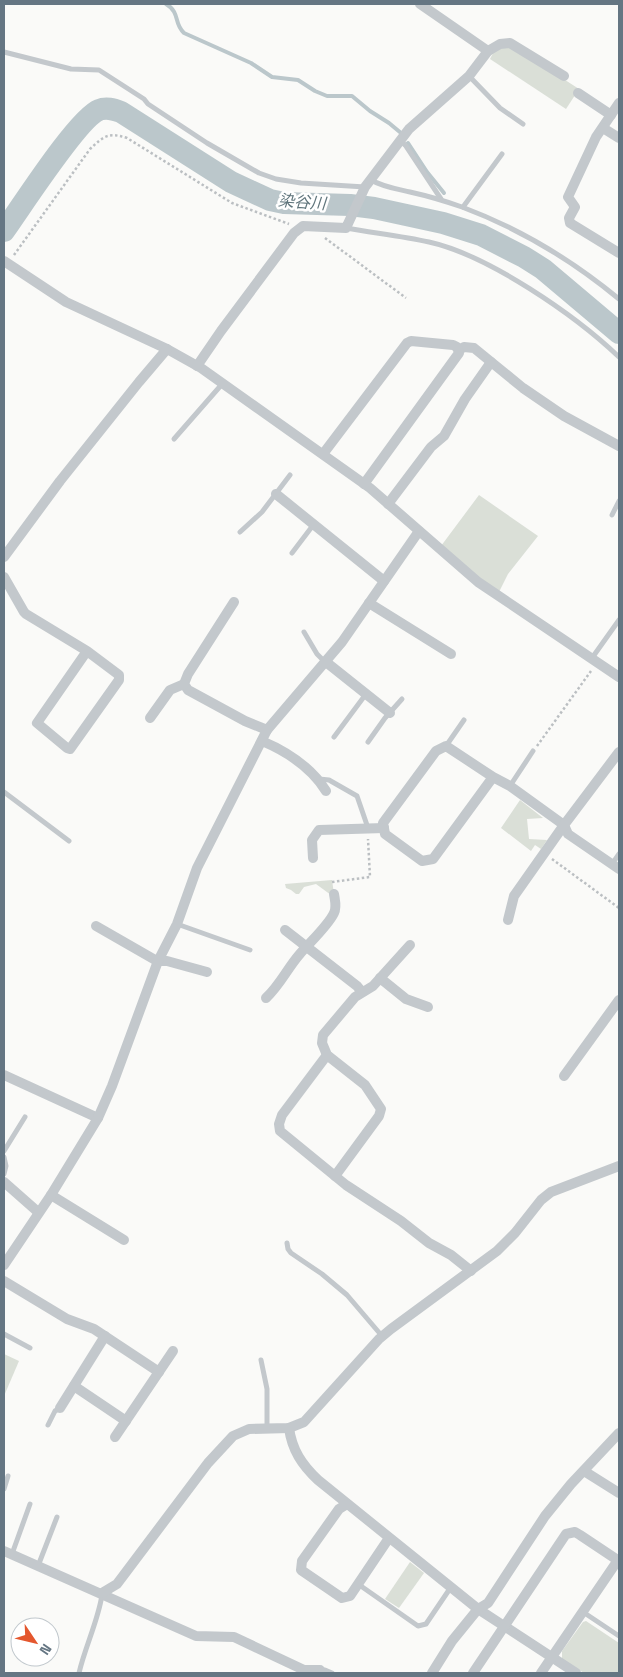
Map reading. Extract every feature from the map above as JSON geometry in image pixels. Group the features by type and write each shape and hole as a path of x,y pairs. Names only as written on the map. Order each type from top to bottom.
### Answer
{"street":[{"path":"420,4 488,52"},
{"path":"197,366 221,330 300,228 303,226 347,225 366,187 400,140 409,129 469,76 488,52 503,43 514,45 564,76"},
{"path":"578,93 611,115"},
{"path":"619,103 592,145 568,197 575,207 569,221 572,225 619,252"},
{"path":"602,128 619,138"},
{"path":"5,263 66,302 167,349 223,383 364,484 478,582 619,677"},
{"path":"323,454 407,344 411,341 453,345 459,350"},
{"path":"459,350 464,347 474,348 524,388 564,416 619,446"},
{"path":"4,557 60,481 167,349"},
{"path":"364,484 460,353 459,350"},
{"path":"388,504 431,447 444,436 465,399 491,362"},
{"path":"276,494 384,580"},
{"path":"4,1266 98,1118 112,1086 158,961 177,924 197,868 267,730 326,662 419,530"},
{"path":"4,577 24,612 87,651 119,675 119,680 70,749 37,723 87,651"},
{"path":"150,718 170,690 184,684 188,674 234,602"},
{"path":"369,603 451,654"},
{"path":"326,662 390,713"},
{"path":"184,684 188,690 245,721 267,730"},
{"path":"262,741 288,753 319,779 326,791"},
{"path":"493,777 433,859 422,861 385,834 383,823 436,751 446,746 510,786 564,825 568,834 616,866"},
{"path":"508,920 514,896 619,752"},
{"path":"313,858 312,840 319,830 384,828"},
{"path":"266,998 276,989 300,954 334,913 336,904 334,894"},
{"path":"96,926 158,961 167,961 207,972"},
{"path":"285,930 357,986 362,992"},
{"path":"335,1176 379,1116 381,1109 365,1084 328,1054 322,1042 323,1035 354,997 373,986 410,945"},
{"path":"380,978 406,999 428,1007"},
{"path":"564,1076 619,1000"},
{"path":"328,1054 285,1109 279,1119 278,1128 364,1198 401,1221 429,1244 465,1265 471,1271"},
{"path":"4,1075 98,1118"},
{"path":"102,1594 117,1584 208,1463 228,1441 249,1429 289,1428 304,1422 383,1336 471,1271 508,1240 541,1200 551,1192 571,1183 618,1168"},
{"path":"4,1182 38,1212"},
{"path":"51,1194 124,1240"},
{"path":"4,1281 67,1319 94,1329 159,1372"},
{"path":"60,1408 105,1336"},
{"path":"115,1437 173,1351"},
{"path":"74,1386 126,1421"},
{"path":"289,1428 294,1449 304,1465 318,1480 478,1609 576,1673"},
{"path":"432,1673 452,1641 472,1619 478,1609 488,1603 548,1512 619,1432"},
{"path":"584,1470 619,1493"},
{"path":"347,1504 339,1509 302,1561 300,1570 342,1598 350,1596 389,1538"},
{"path":"473,1673 566,1534 575,1532 618,1561 541,1673"},
{"path":"8,1553 196,1636 234,1637 304,1670 320,1670"}],"lane":[{"path":"4,52 71,69 99,70 144,98 148,104 207,143 258,173 301,183 366,187 380,185 463,207 498,222 538,243 578,268 619,298"},
{"path":"469,76 500,108 523,124"},
{"path":"400,140 406,146 441,200"},
{"path":"463,207 502,154"},
{"path":"347,225 429,242 478,260 551,303 619,357"},
{"path":"174,439 223,383"},
{"path":"240,532 257,517 290,474"},
{"path":"612,515 619,501"},
{"path":"292,553 314,524"},
{"path":"595,660 619,620"},
{"path":"304,632 316,654 326,662"},
{"path":"334,737 366,694"},
{"path":"368,742 402,698"},
{"path":"446,746 464,720"},
{"path":"510,786 534,751"},
{"path":"319,779 329,780 357,796 368,828"},
{"path":"4,792 69,841"},
{"path":"616,866 619,854"},
{"path":"177,924 250,950"},
{"path":"4,1151 25,1118"},
{"path":"4,1157 6,1166 4,1174"},
{"path":"287,1243 288,1250 291,1253 322,1274 347,1295 383,1336"},
{"path":"4,1334 30,1348"},
{"path":"261,1360 267,1389 267,1429"},
{"path":"48,1425 55,1411 60,1408"},
{"path":"4,1489 8,1476"},
{"path":"8,1553 30,1504"},
{"path":"38,1566 57,1517"},
{"path":"358,1584 418,1626 426,1624 452,1587"},
{"path":"79,1673 102,1594"},
{"path":"583,1612 619,1636"},
{"path":"320,1670 332,1673"}],"path":[{"path":"5,263 90,149 102,138 109,135 116,135 134,142 232,203 300,228"},
{"path":"321,235 406,298"},
{"path":"534,751 595,660"},
{"path":"332,882 370,877 368,828"},
{"path":"544,853 619,908"}],"shaded area":[{"path":"504,45 516,48 579,89 566,109 490,59 494,51"},
{"path":"479,495 538,536 508,574 499,592 480,580 441,546"},
{"path":"520,800 543,818 527,819 529,839 547,840 541,849 535,845 531,851 501,828"},
{"path":"332,880 334,894 331,895 316,884 304,887 299,894 296,894 286,888 285,884"},
{"path":"4,1354 19,1361 4,1396"},
{"path":"410,1562 424,1573 399,1608 385,1599"},
{"path":"586,1621 619,1643 619,1673 584,1673 562,1659 562,1651 583,1622"}],"waterway":[{"path":"166,4 174,11 179,26 184,33 251,63 272,77 298,80 327,96 352,96 401,133"},
{"name":"染谷川","path":"4,231 50,165 78,129 99,110 110,109 121,112 231,182 270,200 284,203 350,205 374,208 443,223 481,235 543,269 619,333"},
{"path":"408,143 427,172 444,193"}]}
